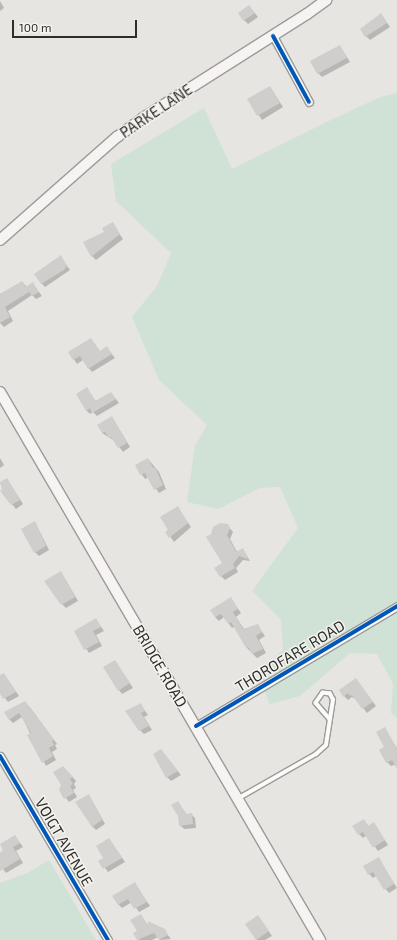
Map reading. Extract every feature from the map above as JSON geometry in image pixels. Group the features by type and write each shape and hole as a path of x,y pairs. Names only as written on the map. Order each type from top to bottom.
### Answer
{"main road":[{"name":"PARKE LANE","path":"0,240 121,134 164,104 273,36 326,0"},
{"name":"BRIDGE ROAD","path":"0,392 320,940"}],"street":[{"path":"273,36 309,102"},
{"name":"THOROFARE ROAD","path":"196,726 397,606"},
{"name":"VOIGT AVENUE","path":"0,756 108,940"}],"lane":[{"path":"238,799 316,754 326,746 329,718 333,700 330,694 323,693 316,703 329,718"}],"green space":[{"path":"397,93 397,718 391,713 393,684 377,654 350,653 300,696 270,704 257,674 283,650 281,620 252,591 298,528 280,487 260,488 218,509 187,502 195,446 207,425 159,380 132,317 157,286 171,253 116,201 111,164 204,108 232,169 380,97"},
{"path":"49,860 96,940 0,940 0,883 27,873"}],"building":[{"path":"249,5 255,13 243,21 238,13"},
{"path":"381,13 387,23 365,37 360,29"},
{"path":"340,45 347,58 317,74 310,61"},
{"path":"270,86 280,103 257,116 247,99"},
{"path":"113,222 120,234 91,257 83,242 104,232 102,228"},
{"path":"61,255 67,266 64,270 41,284 34,274"},
{"path":"22,281 26,287 33,282 39,292 32,296 27,289 29,292 5,307 10,317 0,323 0,294"},
{"path":"91,338 100,351 107,346 112,354 88,369 80,356 73,360 68,352"},
{"path":"87,387 95,401 111,392 116,399 92,413 90,408 86,411 76,394"},
{"path":"112,416 127,443 118,448 111,437 109,438 105,432 102,433 97,425"},
{"path":"148,458 153,468 155,467 163,485 154,490 145,473 140,475 135,465"},
{"path":"7,478 20,500 11,505 0,491 2,489 0,482"},
{"path":"178,506 188,523 169,538 165,532 168,530 160,517"},
{"path":"35,521 46,546 34,553 21,529"},
{"path":"220,523 228,524 230,528 227,535 236,552 243,548 248,559 239,556 233,564 235,568 220,577 214,568 222,563 206,537 211,534 213,527"},
{"path":"61,571 75,597 61,605 44,581"},
{"path":"231,597 238,609 233,612 243,629 258,624 262,632 256,636 263,649 252,654 248,647 246,648 231,622 228,624 221,614 215,617 210,610"},
{"path":"96,618 101,627 93,631 99,642 84,650 74,631"},
{"path":"115,660 130,683 118,691 103,667"},
{"path":"4,673 16,692 3,699 0,694 0,675"},
{"path":"356,678 373,702 362,709 352,695 350,696 348,693 343,697 339,690"},
{"path":"25,701 54,740 52,741 54,745 49,748 53,756 42,763 27,735 31,733 19,713 9,720 4,712"},
{"path":"141,703 145,711 141,713 149,726 139,731 125,711"},
{"path":"385,727 397,749 397,769 392,760 386,763 379,750 384,747 376,732"},
{"path":"161,749 178,771 166,778 153,754"},
{"path":"63,766 73,777 70,779 73,784 70,786 74,793 64,799 59,790 61,785 53,772"},
{"path":"89,794 102,820 92,827 75,802"},
{"path":"178,801 186,814 192,813 193,824 179,826 178,816 171,805"},
{"path":"364,819 368,826 374,822 385,840 373,848 363,832 358,835 352,826"},
{"path":"15,835 20,843 13,847 20,859 0,871 0,853 3,851 0,844"},
{"path":"109,838 122,858 103,869 98,861 103,858 96,846"},
{"path":"379,857 394,884 384,890 373,872 368,875 363,866"},
{"path":"135,882 147,902 134,909 128,899 118,905 112,896"},
{"path":"141,914 148,926 148,921 165,929 168,935 159,940 154,933 137,940 133,933 137,931 130,920"},
{"path":"258,915 269,931 256,940 245,924"}],"cycle path":[{"path":"273,36 309,102"},
{"path":"196,726 397,606"},
{"path":"0,756 108,940"}]}
